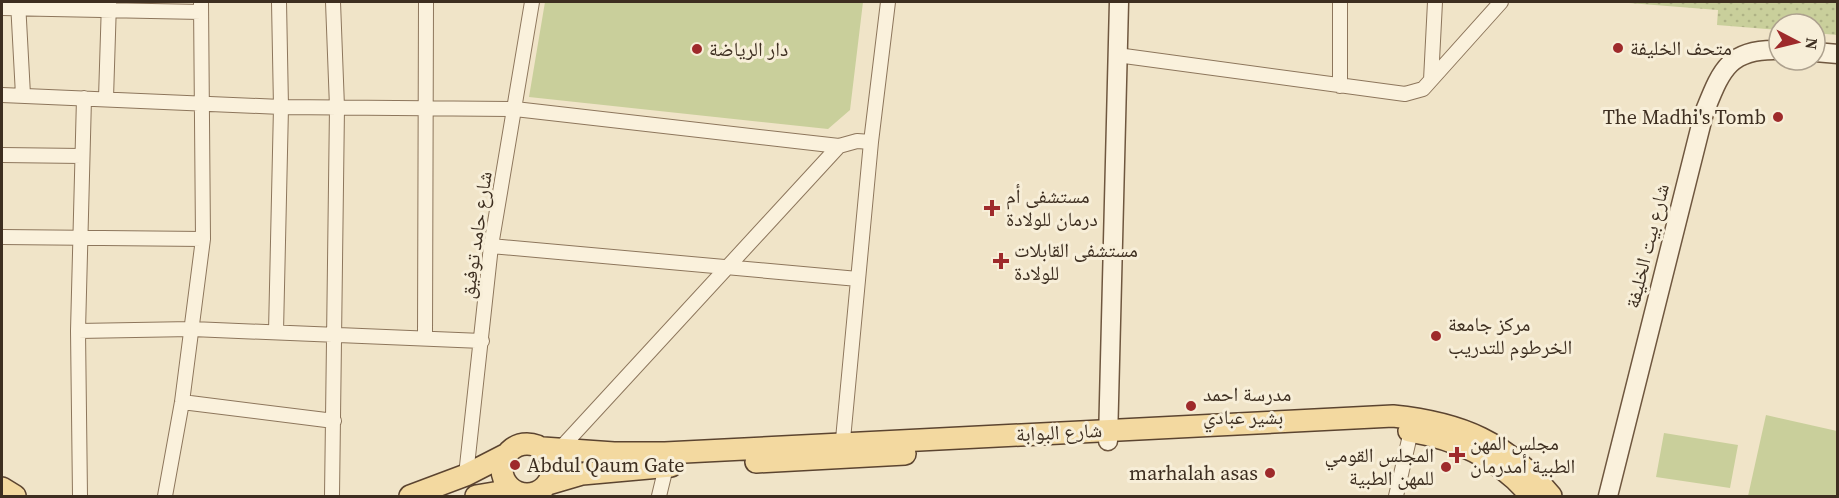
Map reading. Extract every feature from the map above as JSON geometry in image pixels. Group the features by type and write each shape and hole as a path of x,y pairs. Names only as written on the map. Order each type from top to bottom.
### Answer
{"main road":[{"name":"شارع البوابة","path":"548,484 582,474 842,451 1364,417 1417,419 1449,425 1486,439 1520,463 1551,496"},
{"name":"شارع البوابة","path":"1108,435 1366,429 1411,431 1459,444 1494,461 1531,496"},
{"path":"410,496 466,475 505,455 518,445 527,443 551,449 551,477 542,490 527,495 512,490 476,496"},
{"name":"شارع البوابة","path":"551,449 665,453 842,451"},
{"path":"505,455 502,463 503,478 512,490"},
{"path":"2,488 15,496"}],"street":[{"path":"276,332 281,107 279,2"},
{"path":"332,496 337,107 333,2"},
{"path":"425,337 426,2"},
{"name":"شارع حامد توفيق","path":"466,475 491,246 532,2"},
{"path":"842,451 888,2"},
{"path":"1108,435 1119,2"},
{"path":"1340,86 1341,2"},
{"path":"1431,80 1435,2"},
{"path":"1117,55 1406,94 1423,89 1501,2"},
{"path":"18,5 23,95"},
{"path":"2,8 18,5 201,7 203,239 182,402 165,496"},
{"path":"106,98 109,6"},
{"name":"شارع بيت الخليفة","path":"1608,496 1704,113 1722,70 1732,60 1752,51 1767,50"},
{"path":"2,95 281,107 514,109 838,146 849,142 872,142"},
{"path":"80,496 78,331 84,98"},
{"path":"551,449 726,268 838,146"},
{"path":"2,154 82,156"},
{"path":"2,237 203,239"},
{"path":"491,246 858,279"},
{"path":"78,331 192,329 482,341"},
{"path":"182,402 334,421"},
{"path":"1396,496 1411,431"},
{"path":"659,496 666,466"}],"green space":[{"name":"دار الرياضة","path":"545,2 863,2 850,110 828,129 529,97"},
{"path":"1616,2 1837,2 1837,35 1827,34 1827,12 1767,12 1767,29 1717,25 1718,10"},
{"path":"1766,415 1837,431 1837,496 1748,496"},
{"path":"1664,433 1738,445 1730,488 1656,477"}],"place":[{"name":"متحف الخليفة","path":"1618,48"},
{"name":"دار الرياضة","path":"697,49"},
{"name":"The Madhi's Tomb","path":"1778,117"},
{"name":"مستشفى أم درمان للولادة","path":"992,208"},
{"name":"مستشفى القابلات للولادة","path":"1001,261"},
{"name":"مركز جامعة الخرطوم للتدريب","path":"1436,336"},
{"name":"مدرسة احمد بشير عبادي","path":"1191,406"},
{"name":"مجلس المهن الطبية أمدرمان","path":"1457,455"},
{"name":"Abdul Qaum Gate","path":"515,465"},
{"name":"المجلس القومي للمهن الطبية","path":"1446,467"},
{"name":"marhalah asas","path":"1270,473"}]}
